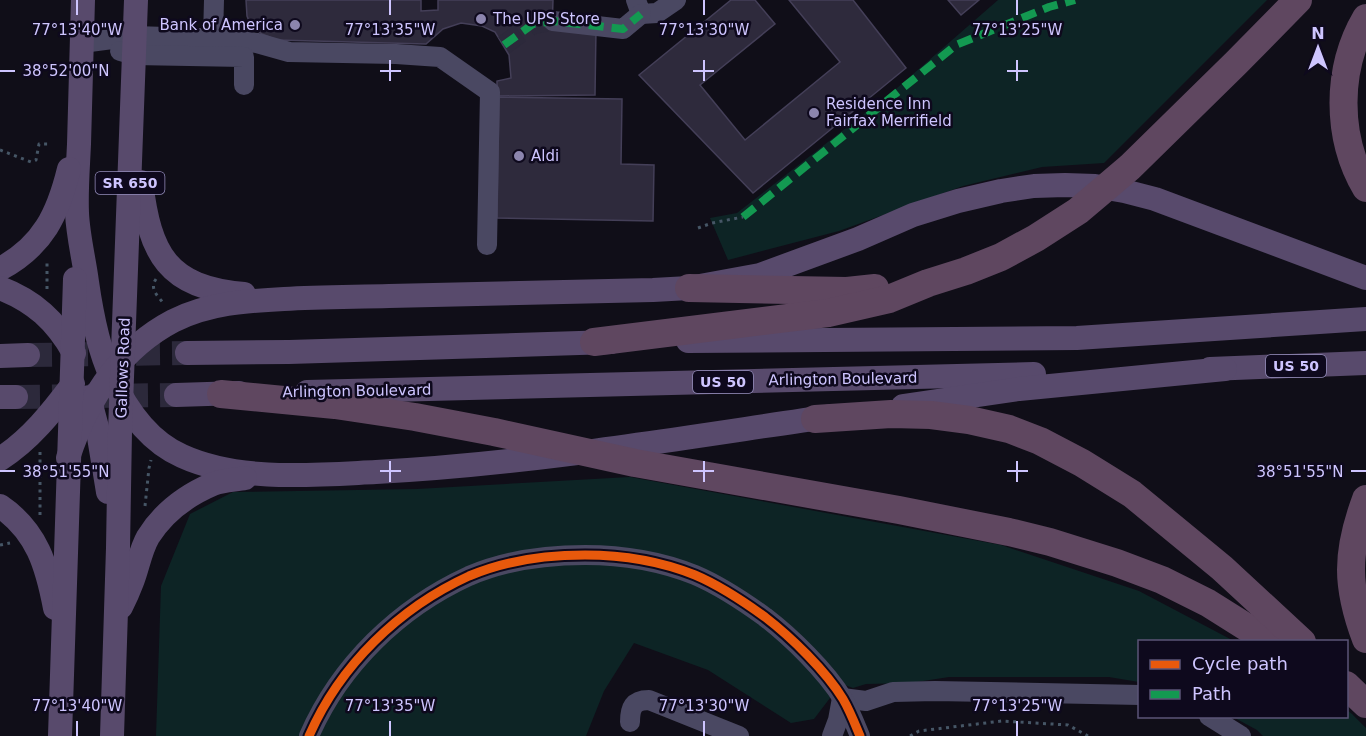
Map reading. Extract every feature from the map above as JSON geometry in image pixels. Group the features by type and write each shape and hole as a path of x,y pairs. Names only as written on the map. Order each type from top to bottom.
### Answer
{"highway":[{"path":"594,342 828,313 890,299 1001,257 1078,211 1130,167 1298,0"},
{"path":"1366,18 1351,52 1346,70 1343,99 1345,127 1351,154 1366,188"},
{"path":"689,288 847,291 928,283"},
{"path":"222,394 335,405 415,417 635,463 1009,532 1106,559 1162,580 1208,603 1267,640"},
{"path":"815,418 891,414 931,415 1009,429 1040,441 1082,463 1132,494 1222,568 1300,640"},
{"path":"1366,499 1352,544 1350,568 1352,592 1366,639"},
{"path":"1348,686 1366,704"},
{"path":"1348,696 1366,710"}],"main road":[{"name":"SR 650","path":"79,124 83,0"},
{"name":"Gallows Road","path":"88,345 126,283 136,0"},
{"path":"132,115 143,204 149,228 165,262 181,276 197,285 273,297 307,298"},
{"name":"Gallows Road","path":"79,124 77,214 88,345 91,431"},
{"path":"0,269 15,261 29,249 44,233 54,216 64,189 79,124"},
{"path":"91,405 117,366 141,342 159,329 192,313 219,305 307,298 689,288 760,275 858,239 913,215 958,201 1034,186 1095,186 1124,190 1155,199 1366,278"},
{"path":"0,288 33,304 88,345"},
{"path":"186,353 594,342 1077,338 1366,319"},
{"name":"Gallows Road","path":"60,736 68,458 122,396 117,366 88,345"},
{"path":"88,345 91,431 118,548 112,736"},
{"path":"0,459 15,449 37,440 88,345"},
{"path":"0,356 28,355"},
{"name":"Arlington Boulevard","path":"176,395 1226,369 1366,363"},
{"path":"115,620 133,581 141,554 161,520 175,506 214,483 247,477 426,470 537,458 644,445 1019,389 1226,369"},
{"path":"122,396 149,441 157,441 181,456 228,471 280,475"},
{"path":"0,506 30,533 43,560 63,651"}],"street":[{"path":"213,38 214,0"},
{"path":"553,21 623,29 639,7 657,13 675,0"},
{"path":"135,45 213,38 257,43 289,52 440,57 490,92 487,245"},
{"path":"82,43 135,45 244,57 244,85"},
{"path":"309,736 333,692 360,656 379,636 405,615 440,591 471,575 503,565 569,555 633,558 694,575 724,589 780,628 817,666 842,698 860,736"},
{"path":"842,698 866,700 893,692 935,691 1138,695"},
{"path":"832,736 842,698"},
{"path":"630,722 630,711 633,706 640,700 649,700 739,736"},
{"path":"1211,718 1241,736"}],"path":[{"path":"0,150 31,162 36,160 39,144 51,144"},
{"path":"698,228 743,217"},
{"path":"47,292 48,254"},
{"path":"160,273 152,286 165,306"},
{"path":"37,440 40,518"},
{"path":"145,513 149,441"},
{"path":"910,736 919,731 1002,721 1068,724 1088,736"}],"green space":[{"path":"998,0 1267,0 1104,163 1042,167 963,186 839,231 728,260 710,218 737,213 897,88"},
{"path":"630,477 1001,545 1139,591 1232,640 1138,640 1138,682 1109,677 949,677 910,683 866,684 853,688 845,685 833,694 814,719 791,723 708,670 634,643 604,691 586,736 156,736 161,586 190,514 233,492 417,489"},
{"path":"1348,711 1366,728 1366,736 1263,736 1257,730 1235,718 1348,718"}],"building":[{"path":"246,0 421,0 421,11 438,10 438,0 553,0 552,30 596,29 595,95 497,96 497,81 511,78 509,55 495,32 482,26 461,23 443,29 426,44 277,40 262,34 251,26 247,16"},
{"name":"Residence Inn Fairfax Merrifield","path":"731,0 755,0 775,24 700,85 745,140 840,62 789,0 853,0 906,68 753,193 639,75"},
{"path":"948,0 979,0 961,15"},
{"path":"499,97 622,99 621,164 654,165 653,221 497,218"}],"tunnel":[{"path":"504,45 533,24 553,21"},
{"path":"28,355 187,353"},
{"path":"16,397 176,395"}],"marked path":[{"path":"743,217 956,45 1049,7 1075,0"},
{"path":"504,45 533,24 553,21 623,29 641,14"}],"cycle path":[{"path":"309,736 337,686 374,641 396,622 443,589 497,566 556,556 585,555 627,558 682,570 705,579 740,600 775,625 818,666 843,699 860,736"}],"place":[{"name":"The UPS Store","path":"481,19"},
{"name":"Bank of America","path":"295,25"},
{"name":"Residence Inn Fairfax Merrifield","path":"814,113"},
{"name":"Aldi","path":"519,156"}]}
